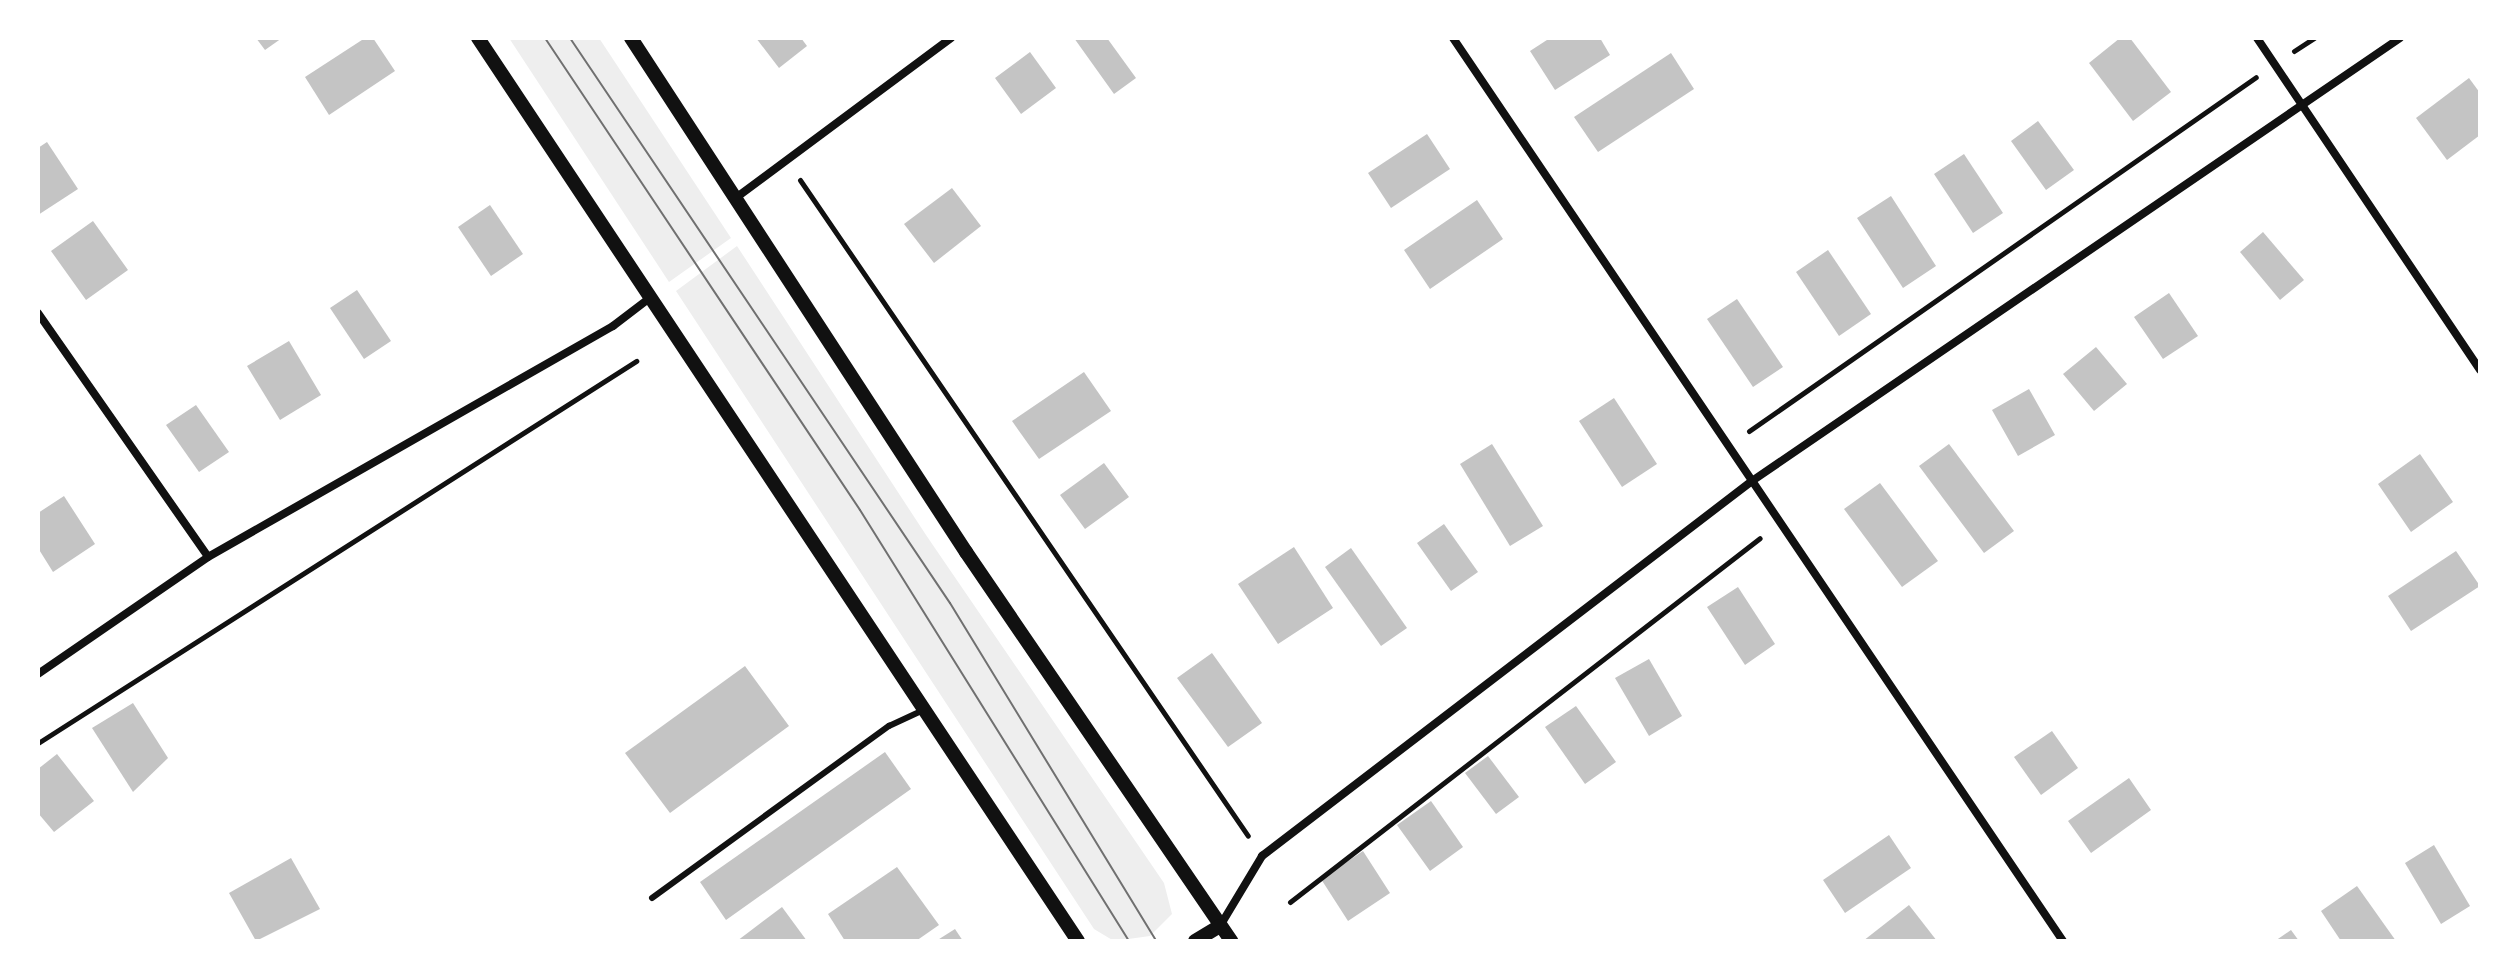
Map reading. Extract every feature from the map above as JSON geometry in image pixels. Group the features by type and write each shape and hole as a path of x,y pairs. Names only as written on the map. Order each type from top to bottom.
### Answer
{"street":[{"path":"478,38 1078,941"},
{"path":"631,38 966,552 1231,941"},
{"path":"737,197 951,38"},
{"path":"1453,38 2063,941"},
{"path":"2257,38 2480,370"},
{"path":"1195,941 1220,926 1262,856 1752,481 2400,38"},
{"path":"38,674 208,557 613,326 651,297"},
{"path":"38,313 208,557"}],"lane":[{"path":"652,898 889,726 923,710"}],"path":[{"path":"1728,445 2275,64"},
{"path":"786,160 1262,856"},
{"path":"38,743 636,361"},
{"path":"1290,902 1780,522"}],"shaded area":[{"path":"509,38 599,38 731,238 669,282"},
{"path":"737,246 926,535 1164,883 1172,914 1150,936 1114,941 1094,929 676,291"}],"building":[{"path":"256,38 282,38 265,50"},
{"path":"365,38 373,38 395,71 329,115 305,77"},
{"path":"756,38 801,38 807,46 779,68"},
{"path":"1074,38 1107,38 1136,78 1114,94"},
{"path":"1550,38 1600,38 1610,55 1555,90 1530,51"},
{"path":"2120,38 2130,38 2171,92 2133,121 2089,63"},
{"path":"1030,52 1056,88 1021,114 995,78"},
{"path":"1671,53 1694,89 1598,152 1574,117"},
{"path":"2469,78 2480,93 2480,135 2447,160 2416,118"},
{"path":"2038,121 2074,170 2046,190 2011,141"},
{"path":"1427,134 1450,169 1391,208 1368,173"},
{"path":"47,142 78,189 38,215 38,148"},
{"path":"1964,154 2003,213 1973,233 1934,174"},
{"path":"952,188 981,226 934,263 904,224"},
{"path":"1891,196 1936,266 1903,288 1857,218"},
{"path":"1477,200 1503,239 1430,289 1404,250"},
{"path":"490,205 523,254 491,276 458,227"},
{"path":"93,221 128,270 86,300 51,251"},
{"path":"2263,232 2304,280 2280,300 2240,252"},
{"path":"1828,250 1871,314 1839,336 1796,272"},
{"path":"357,290 391,341 364,359 330,308"},
{"path":"2169,293 2198,336 2163,359 2134,317"},
{"path":"1737,299 1783,367 1753,387 1707,319"},
{"path":"289,341 321,395 280,420 247,366"},
{"path":"2096,347 2127,384 2094,411 2063,374"},
{"path":"1084,372 1111,411 1039,459 1012,421"},
{"path":"2029,389 2055,435 2018,456 1992,410"},
{"path":"1614,398 1657,464 1622,487 1579,421"},
{"path":"196,405 229,452 199,472 166,425"},
{"path":"1492,444 1543,526 1510,546 1460,464"},
{"path":"1949,444 2014,531 1984,553 1919,466"},
{"path":"2420,454 2453,502 2411,532 2378,484"},
{"path":"1104,463 1129,497 1085,529 1060,495"},
{"path":"1880,483 1938,561 1902,587 1844,509"},
{"path":"64,496 95,544 53,572 38,548 38,513"},
{"path":"1444,524 1478,572 1451,591 1417,543"},
{"path":"1294,547 1333,608 1278,644 1238,584"},
{"path":"1351,548 1407,628 1381,646 1325,567"},
{"path":"2456,551 2480,586 2411,631 2388,596"},
{"path":"1738,587 1775,644 1745,665 1707,607"},
{"path":"1212,653 1262,723 1228,747 1177,678"},
{"path":"1649,659 1682,716 1649,736 1615,678"},
{"path":"745,666 789,726 670,813 625,753"},
{"path":"133,703 168,758 133,792 92,728"},
{"path":"1576,706 1616,762 1585,784 1545,727"},
{"path":"2052,731 2078,768 2041,795 2014,757"},
{"path":"885,752 911,789 726,920 700,882"},
{"path":"57,754 94,801 54,832 38,813 38,769"},
{"path":"1488,756 1519,797 1496,814 1465,773"},
{"path":"2129,778 2151,810 2091,853 2068,821"},
{"path":"1431,801 1463,847 1430,871 1397,825"},
{"path":"1889,835 1911,868 1845,913 1823,880"},
{"path":"2434,845 2470,906 2441,924 2405,863"},
{"path":"1363,851 1390,893 1348,921 1321,879"},
{"path":"291,858 320,909 256,941 229,893"},
{"path":"897,867 939,925 916,941 845,941 828,914"},
{"path":"2357,886 2396,941 2341,941 2321,911"},
{"path":"1909,905 1937,941 1863,941"},
{"path":"782,907 807,941 737,941"},
{"path":"955,929 963,941 936,941"},
{"path":"2291,930 2299,941 2275,941"}],"tram line":[{"path":"545,38 860,510 1129,941"},
{"path":"570,38 950,603 1156,941"}]}
